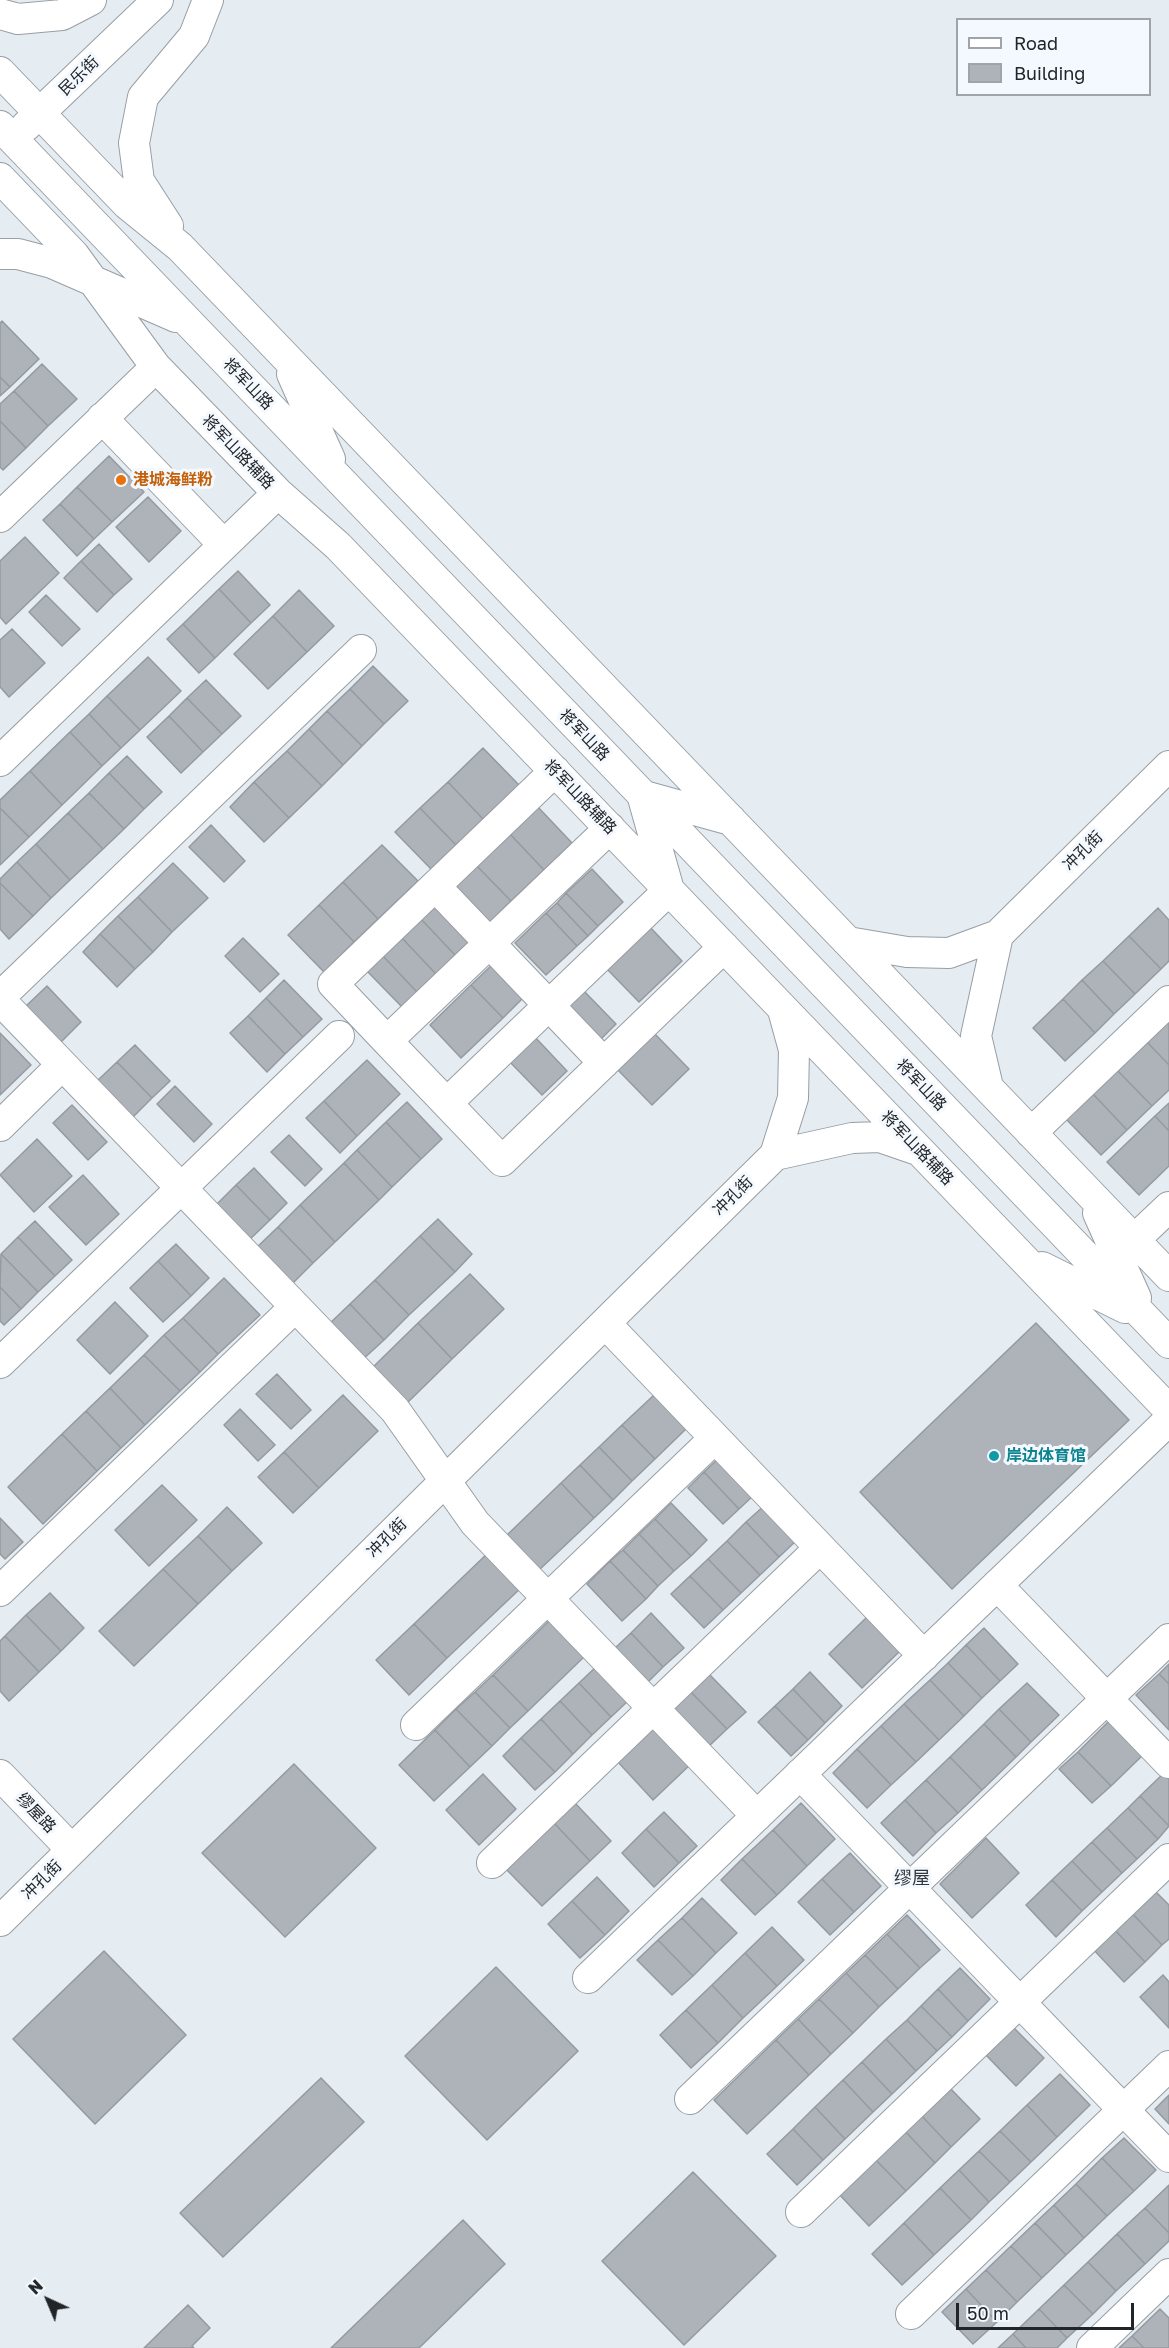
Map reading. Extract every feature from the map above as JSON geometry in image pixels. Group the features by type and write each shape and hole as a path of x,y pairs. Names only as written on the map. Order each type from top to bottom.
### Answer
{"street":[{"path":"0,14 18,19 62,15 91,0"},
{"name":"民乐街","path":"4,139 40,113 158,0"},
{"path":"180,247 139,181 134,143 143,98 194,36 208,0"},
{"path":"0,72 127,204 180,247 1169,1276"},
{"name":"将军山路","path":"4,139 189,323 1169,1343"},
{"name":"将军山路辅路","path":"0,178 74,255 156,367 278,494 339,546 1169,1410"},
{"path":"0,254 18,254 52,263 189,323"},
{"path":"282,353 340,481"},
{"path":"0,517 156,367"},
{"path":"102,418 224,545"},
{"path":"0,761 278,494"},
{"path":"361,650 0,999 395,1410 475,1522 757,1816"},
{"name":"冲孔街","path":"848,942 907,952 949,953 998,935 1169,766"},
{"path":"555,771 333,984 502,1161 724,947"},
{"path":"642,795 731,820"},
{"path":"447,1103 669,890 642,795"},
{"path":"387,1041 610,828"},
{"path":"435,886 604,1063"},
{"path":"988,1088 976,1036 998,935"},
{"path":"1031,1133 1169,1001"},
{"name":"冲孔街","path":"0,1921 775,1155 793,1098 794,1050 782,1007"},
{"path":"0,1363 339,1036"},
{"path":"0,1125 62,1065"},
{"path":"775,1155 852,1138 880,1137 920,1151"},
{"path":"1089,1192 1144,1317"},
{"path":"1134,1240 1169,1207"},
{"path":"1022,1257 1144,1317"},
{"path":"0,1591 295,1307"},
{"path":"604,1323 924,1656"},
{"path":"588,1978 1169,1420"},
{"path":"416,1725 715,1438"},
{"path":"492,1863 820,1548"},
{"path":"997,1585 1169,1763"},
{"path":"690,2099 1169,1639"},
{"path":"800,1774 1169,2157"},
{"name":"缪屋路","path":"0,1775 72,1850"},
{"path":"801,2212 1169,1859"},
{"path":"911,2314 1169,2066"},
{"path":"1092,2348 1169,2274"}],"building":[{"path":"2,321 39,359 10,387 0,377 0,323"},
{"path":"42,364 77,399 48,426 14,391"},
{"path":"0,377 10,387 0,396"},
{"path":"14,391 48,426 26,448 0,421 0,404"},
{"path":"0,421 26,448 3,470 0,467"},
{"path":"109,456 144,492 112,522 77,487"},
{"path":"77,487 112,522 94,539 60,504"},
{"path":"148,497 181,531 149,562 116,527"},
{"path":"60,504 94,539 77,556 43,520"},
{"path":"25,537 59,573 6,624 0,617 0,561"},
{"path":"99,544 132,579 114,595 81,561"},
{"path":"81,561 114,595 97,612 64,578"},
{"path":"238,571 270,605 251,623 219,589"},
{"path":"219,589 251,623 215,658 183,624"},
{"path":"299,590 334,626 307,652 273,616"},
{"path":"46,595 80,629 62,646 29,612"},
{"path":"273,616 307,652 268,689 234,654"},
{"path":"183,624 215,658 199,673 167,639"},
{"path":"12,629 45,663 9,697 0,687 0,640"},
{"path":"148,657 181,691 140,730 107,696"},
{"path":"373,666 408,701 384,724 350,689"},
{"path":"206,680 241,716 222,734 187,698"},
{"path":"350,689 384,724 362,746 327,711"},
{"path":"107,696 140,730 121,748 89,714"},
{"path":"187,698 222,734 203,752 169,716"},
{"path":"327,711 362,746 343,765 309,729"},
{"path":"89,714 121,748 102,766 70,732"},
{"path":"169,716 203,752 181,773 147,737"},
{"path":"309,729 343,765 322,786 287,751"},
{"path":"70,732 102,766 62,805 30,771"},
{"path":"483,748 519,785 483,819 448,782"},
{"path":"287,751 322,786 289,818 254,782"},
{"path":"127,756 162,792 144,809 109,773"},
{"path":"30,771 62,805 29,837 0,808 0,800"},
{"path":"109,773 144,809 124,829 89,793"},
{"path":"254,782 289,818 264,842 230,807"},
{"path":"448,782 483,819 456,845 420,808"},
{"path":"89,793 124,829 103,849 68,813"},
{"path":"537,806 572,843 544,870 509,833"},
{"path":"0,808 29,837 0,865"},
{"path":"420,808 456,845 431,869 395,832"},
{"path":"68,813 103,849 70,880 36,844"},
{"path":"211,825 245,861 224,882 189,847"},
{"path":"509,833 544,870 511,901 476,865"},
{"path":"36,844 70,880 51,898 17,862"},
{"path":"382,845 418,881 378,919 343,882"},
{"path":"17,862 51,898 33,916 0,883 0,879"},
{"path":"173,863 208,898 172,932 138,897"},
{"path":"476,865 511,901 485,927 450,890"},
{"path":"592,869 623,902 598,926 566,893"},
{"path":"343,882 378,919 354,942 319,905"},
{"path":"0,883 33,916 9,939 0,929"},
{"path":"566,893 598,926 588,936 557,903"},
{"path":"138,897 172,932 153,952 118,916"},
{"path":"437,902 473,938 455,955 420,918"},
{"path":"557,903 588,936 577,946 546,913"},
{"path":"319,905 354,942 324,972 288,935"},
{"path":"1158,908 1169,920 1169,961 1161,969 1129,936"},
{"path":"546,913 577,946 546,975 515,943"},
{"path":"118,916 153,952 135,969 100,934"},
{"path":"420,918 455,955 436,974 401,937"},
{"path":"648,925 682,961 639,1002 605,967"},
{"path":"100,934 135,969 117,987 83,952"},
{"path":"1129,936 1161,969 1135,994 1103,961"},
{"path":"401,937 436,974 417,992 382,955"},
{"path":"243,938 279,974 260,992 225,956"},
{"path":"382,955 417,992 402,1007 366,970"},
{"path":"1103,961 1135,994 1114,1014 1082,980"},
{"path":"494,963 525,996 503,1018 471,985"},
{"path":"284,980 322,1019 303,1037 266,998"},
{"path":"1082,980 1114,1014 1095,1033 1063,999"},
{"path":"471,985 503,1018 461,1058 430,1025"},
{"path":"47,986 81,1022 60,1043 25,1007"},
{"path":"582,989 616,1024 598,1042 564,1006"},
{"path":"266,998 303,1037 285,1054 248,1016"},
{"path":"1063,999 1095,1033 1065,1061 1033,1028"},
{"path":"248,1016 285,1054 267,1072 230,1033"},
{"path":"1169,1021 1169,1065 1147,1042"},
{"path":"0,1033 31,1065 0,1095"},
{"path":"654,1033 689,1069 652,1105 617,1069"},
{"path":"533,1035 567,1071 542,1095 508,1060"},
{"path":"1147,1042 1169,1065 1169,1090 1152,1106 1117,1070"},
{"path":"135,1045 170,1081 152,1098 117,1062"},
{"path":"367,1060 400,1094 357,1136 324,1101"},
{"path":"117,1062 152,1098 132,1118 97,1081"},
{"path":"1117,1070 1152,1106 1127,1130 1093,1094"},
{"path":"175,1086 212,1124 194,1142 157,1104"},
{"path":"1093,1094 1127,1130 1101,1155 1066,1119"},
{"path":"324,1101 357,1136 340,1153 306,1118"},
{"path":"407,1102 442,1139 421,1159 386,1122"},
{"path":"1169,1103 1169,1131 1155,1116"},
{"path":"72,1105 107,1142 88,1160 53,1123"},
{"path":"1155,1116 1169,1131 1169,1166 1139,1195 1107,1162"},
{"path":"386,1122 421,1159 392,1187 357,1150"},
{"path":"289,1135 322,1169 305,1186 271,1152"},
{"path":"37,1139 72,1176 34,1212 0,1175"},
{"path":"357,1150 392,1187 379,1200 344,1163"},
{"path":"344,1163 379,1200 335,1242 300,1205"},
{"path":"254,1168 287,1203 270,1220 236,1185"},
{"path":"83,1175 119,1214 86,1245 49,1207"},
{"path":"236,1185 270,1220 247,1242 214,1207"},
{"path":"300,1205 335,1242 313,1263 278,1227"},
{"path":"438,1219 472,1254 455,1272 420,1236"},
{"path":"35,1221 72,1260 55,1276 18,1237"},
{"path":"278,1227 313,1263 289,1287 254,1250"},
{"path":"420,1236 455,1272 409,1315 375,1280"},
{"path":"18,1237 55,1276 38,1292 1,1254"},
{"path":"176,1244 209,1278 191,1296 158,1261"},
{"path":"1,1254 38,1292 21,1309 0,1287"},
{"path":"158,1261 191,1296 163,1322 130,1288"},
{"path":"470,1274 504,1309 452,1359 418,1323"},
{"path":"224,1278 260,1315 218,1354 183,1318"},
{"path":"375,1280 409,1315 384,1340 350,1304"},
{"path":"0,1287 21,1309 4,1325 0,1321"},
{"path":"115,1302 148,1336 110,1374 77,1340"},
{"path":"350,1304 384,1340 361,1361 327,1326"},
{"path":"183,1318 218,1354 200,1372 164,1335"},
{"path":"418,1323 452,1359 404,1406 370,1370"},
{"name":"岸边体育馆","path":"1036,1323 1129,1420 952,1589 860,1492"},
{"path":"164,1335 200,1372 180,1391 144,1355"},
{"path":"144,1355 180,1391 145,1425 110,1388"},
{"path":"277,1374 311,1410 291,1429 256,1394"},
{"path":"110,1388 145,1425 121,1448 86,1411"},
{"path":"343,1395 378,1431 319,1488 284,1452"},
{"path":"654,1395 686,1429 655,1459 622,1425"},
{"path":"240,1409 275,1445 258,1461 224,1425"},
{"path":"86,1411 121,1448 97,1471 62,1434"},
{"path":"622,1425 655,1459 632,1481 599,1447"},
{"path":"62,1434 97,1471 43,1524 8,1487"},
{"path":"599,1447 632,1481 613,1500 580,1465"},
{"path":"284,1452 319,1488 293,1513 258,1477"},
{"path":"720,1457 755,1494 739,1509 704,1472"},
{"path":"580,1465 613,1500 594,1518 561,1483"},
{"path":"704,1472 739,1509 723,1524 688,1488"},
{"path":"561,1483 594,1518 538,1571 506,1536"},
{"path":"162,1485 197,1520 149,1566 115,1530"},
{"path":"671,1503 707,1540 691,1556 655,1519"},
{"path":"765,1505 798,1539 779,1557 746,1522"},
{"path":"227,1507 262,1543 232,1571 198,1536"},
{"path":"0,1518 23,1542 5,1559 0,1554"},
{"path":"655,1519 691,1556 674,1571 639,1534"},
{"path":"746,1522 779,1557 760,1575 727,1541"},
{"path":"639,1534 674,1571 658,1586 623,1550"},
{"path":"198,1536 232,1571 198,1604 163,1569"},
{"path":"727,1541 760,1575 741,1593 708,1559"},
{"path":"491,1550 524,1585 447,1658 414,1624"},
{"path":"623,1550 658,1586 646,1599 610,1561"},
{"path":"708,1559 741,1593 723,1610 690,1576"},
{"path":"610,1561 646,1599 622,1621 587,1584"},
{"path":"163,1569 198,1604 134,1666 99,1631"},
{"path":"690,1576 723,1610 704,1628 671,1594"},
{"path":"50,1593 84,1628 61,1651 26,1615"},
{"path":"651,1613 684,1648 663,1667 631,1633"},
{"path":"26,1615 61,1651 39,1672 5,1636"},
{"path":"868,1616 901,1650 862,1688 829,1654"},
{"path":"551,1619 586,1655 528,1711 493,1675"},
{"path":"414,1624 447,1658 409,1695 376,1660"},
{"path":"984,1628 1018,1664 1000,1681 966,1645"},
{"path":"631,1633 663,1667 645,1685 613,1650"},
{"path":"5,1636 39,1672 9,1701 0,1691 0,1641"},
{"path":"966,1645 1000,1681 982,1698 948,1663"},
{"path":"948,1663 982,1698 964,1716 930,1680"},
{"path":"1169,1664 1169,1684 1159,1674"},
{"path":"598,1665 630,1699 611,1717 579,1683"},
{"path":"810,1672 842,1706 825,1723 793,1689"},
{"path":"709,1674 746,1712 727,1729 691,1692"},
{"path":"1159,1674 1169,1684 1169,1730 1136,1695"},
{"path":"493,1675 528,1711 510,1728 475,1692"},
{"path":"930,1680 964,1716 939,1740 904,1704"},
{"path":"579,1683 611,1717 592,1735 560,1701"},
{"path":"1027,1683 1059,1715 1031,1742 999,1709"},
{"path":"793,1689 825,1723 808,1740 775,1706"},
{"path":"475,1692 510,1728 492,1746 456,1709"},
{"path":"691,1692 727,1729 708,1747 672,1710"},
{"path":"560,1701 592,1735 573,1754 541,1719"},
{"path":"904,1704 939,1740 916,1762 881,1726"},
{"path":"775,1706 808,1740 791,1756 758,1722"},
{"path":"456,1709 492,1746 470,1767 435,1730"},
{"path":"999,1709 1031,1742 1016,1757 984,1724"},
{"path":"541,1719 573,1754 555,1772 521,1738"},
{"path":"1111,1719 1144,1754 1111,1786 1078,1752"},
{"path":"984,1724 1016,1757 982,1790 950,1757"},
{"path":"657,1725 693,1762 653,1800 618,1762"},
{"path":"881,1726 916,1762 891,1785 857,1749"},
{"path":"435,1730 470,1767 434,1801 399,1765"},
{"path":"521,1738 555,1772 535,1790 503,1756"},
{"path":"857,1749 891,1785 867,1808 833,1773"},
{"path":"1078,1752 1111,1786 1092,1803 1059,1769"},
{"path":"950,1757 982,1790 958,1813 926,1780"},
{"path":"294,1764 376,1848 285,1937 202,1853"},
{"path":"1165,1772 1169,1776 1169,1826 1140,1796"},
{"path":"483,1774 516,1809 479,1845 446,1810"},
{"path":"926,1780 958,1813 936,1833 905,1800"},
{"path":"1140,1796 1169,1826 1158,1839 1128,1808"},
{"path":"905,1800 936,1833 913,1856 881,1823"},
{"path":"575,1803 611,1841 590,1861 554,1823"},
{"path":"801,1803 835,1839 807,1866 773,1830"},
{"path":"1128,1808 1158,1839 1137,1859 1107,1828"},
{"path":"664,1812 697,1846 679,1863 646,1829"},
{"path":"554,1823 590,1861 542,1906 506,1869"},
{"path":"1107,1828 1137,1859 1122,1873 1092,1842"},
{"path":"646,1829 679,1863 654,1887 622,1853"},
{"path":"773,1830 807,1866 777,1895 742,1859"},
{"path":"986,1838 1019,1873 972,1918 940,1884"},
{"path":"1092,1842 1122,1873 1102,1892 1072,1861"},
{"path":"850,1853 881,1886 854,1912 822,1879"},
{"path":"742,1859 777,1895 755,1915 721,1880"},
{"path":"1072,1861 1102,1892 1082,1911 1052,1880"},
{"path":"597,1877 629,1911 605,1935 572,1901"},
{"path":"822,1879 854,1912 830,1935 798,1902"},
{"path":"1052,1880 1082,1911 1056,1937 1026,1905"},
{"path":"1153,1889 1169,1905 1169,1939 1162,1945 1130,1911"},
{"path":"702,1898 737,1933 716,1953 682,1918"},
{"path":"572,1901 605,1935 580,1958 548,1924"},
{"path":"1130,1911 1162,1945 1145,1962 1113,1928"},
{"path":"907,1915 940,1950 920,1968 887,1934"},
{"path":"682,1918 716,1953 693,1976 658,1940"},
{"path":"772,1927 804,1960 777,1986 745,1953"},
{"path":"1113,1928 1145,1962 1124,1982 1092,1948"},
{"path":"887,1934 920,1968 898,1989 865,1955"},
{"path":"658,1940 693,1976 672,1995 637,1960"},
{"path":"104,1951 186,2035 95,2124 13,2039"},
{"path":"745,1953 777,1986 743,2018 712,1985"},
{"path":"865,1955 898,1989 879,2007 846,1973"},
{"path":"496,1967 578,2051 487,2140 405,2056"},
{"path":"960,1968 990,1999 968,2021 938,1989"},
{"path":"846,1973 879,2007 853,2033 819,1999"},
{"path":"1163,1975 1169,1982 1169,2028 1140,1997"},
{"path":"712,1985 743,2018 718,2043 686,2010"},
{"path":"938,1989 968,2021 952,2037 921,2006"},
{"path":"819,1999 853,2033 831,2054 798,2019"},
{"path":"921,2006 952,2037 937,2051 907,2020"},
{"path":"686,2010 718,2043 691,2068 660,2035"},
{"path":"798,2019 831,2054 809,2075 776,2040"},
{"path":"907,2020 937,2051 916,2071 886,2039"},
{"path":"1011,2025 1044,2058 1016,2086 983,2052"},
{"path":"886,2039 916,2071 892,2094 862,2062"},
{"path":"776,2040 809,2075 747,2134 714,2100"},
{"path":"862,2062 892,2094 873,2112 843,2080"},
{"path":"1060,2074 1090,2105 1057,2137 1027,2105"},
{"path":"321,2078 364,2122 223,2257 180,2213"},
{"path":"843,2080 873,2112 845,2139 815,2107"},
{"path":"948,2086 980,2119 951,2147 919,2113"},
{"path":"1169,2095 1169,2124 1155,2109"},
{"path":"1027,2105 1057,2137 1031,2162 1000,2131"},
{"path":"815,2107 845,2139 823,2160 793,2129"},
{"path":"919,2113 951,2147 935,2163 903,2129"},
{"path":"793,2129 823,2160 797,2185 767,2154"},
{"path":"903,2129 935,2163 906,2191 873,2157"},
{"path":"1000,2131 1031,2162 1010,2182 979,2151"},
{"path":"1124,2138 1156,2170 1134,2191 1102,2158"},
{"path":"979,2151 1010,2182 989,2202 959,2170"},
{"path":"873,2157 906,2191 869,2226 837,2192"},
{"path":"1102,2158 1134,2191 1107,2216 1076,2184"},
{"path":"959,2170 989,2202 971,2220 940,2188"},
{"path":"693,2172 776,2256 684,2345 602,2261"},
{"path":"1076,2184 1107,2216 1084,2238 1054,2205"},
{"path":"1169,2185 1169,2233 1145,2208"},
{"path":"940,2188 971,2220 934,2255 904,2223"},
{"path":"1054,2205 1084,2238 1066,2255 1035,2223"},
{"path":"1145,2208 1169,2233 1169,2241 1145,2264 1117,2234"},
{"path":"463,2220 505,2264 419,2348 331,2348"},
{"path":"904,2223 934,2255 902,2285 872,2254"},
{"path":"1035,2223 1066,2255 1042,2278 1011,2246"},
{"path":"1117,2234 1145,2264 1116,2291 1088,2262"},
{"path":"1011,2246 1042,2278 1017,2302 986,2270"},
{"path":"1088,2262 1116,2291 1093,2314 1064,2285"},
{"path":"986,2270 1017,2302 997,2322 966,2289"},
{"path":"1064,2285 1093,2314 1067,2338 1039,2309"},
{"path":"966,2289 997,2322 973,2344 942,2312"},
{"path":"188,2305 210,2328 192,2346 194,2348 144,2348"},
{"path":"1039,2309 1067,2338 1057,2348 1026,2348 1013,2334"},
{"path":"1160,2309 1169,2318 1169,2348 1144,2348 1132,2336"},
{"path":"1013,2334 1026,2348 998,2348"},
{"path":"1132,2336 1144,2348 1119,2348"}],"place":[{"name":"港城海鲜粉","path":"121,480"},
{"name":"岸边体育馆","path":"994,1456"}],"district":[{"name":"缪屋","path":"912,1878"}]}
